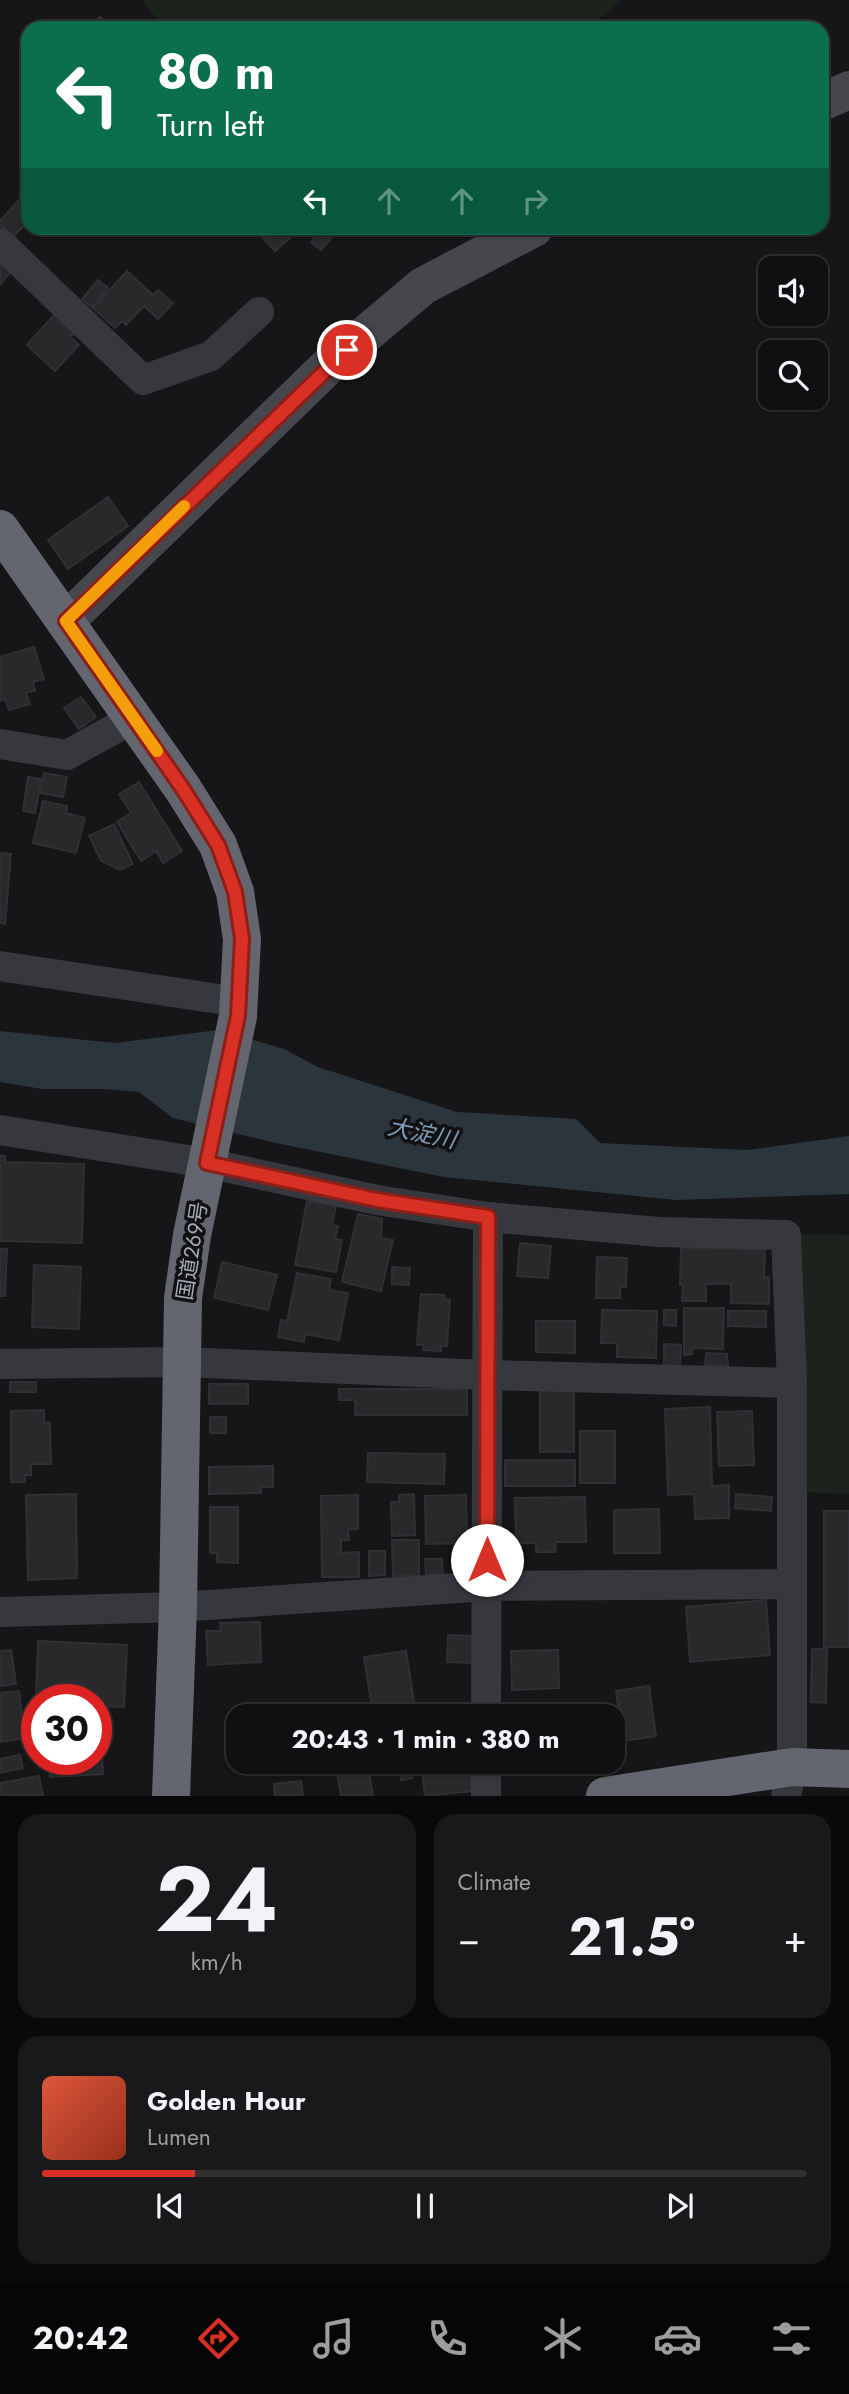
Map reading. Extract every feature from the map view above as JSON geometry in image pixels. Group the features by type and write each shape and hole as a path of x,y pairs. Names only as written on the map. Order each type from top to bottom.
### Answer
{"highway":[{"name":"国道269号","path":"0,529 183,789 218,845 235,892 242,939 239,1009 192,1235 183,1298 172,1796"},
{"path":"605,1796 789,1781 849,1769"}],"street":[{"path":"829,99 849,90"},
{"path":"66,621 328,366 423,286 521,235"},
{"path":"0,243 143,380 211,356 259,312"},
{"path":"0,744 67,755 134,718"},
{"path":"0,966 239,1009"},
{"path":"0,1130 208,1155 377,1200 488,1217 659,1231 786,1235 792,1383 789,1781"},
{"path":"486,1704 488,1217"},
{"path":"0,1364 182,1362 487,1375 792,1383"},
{"path":"0,1612 178,1607 487,1586 790,1584"},
{"path":"486,1774 486,1796"}],"shaded area":[{"path":"142,0 621,0 596,21 158,21"},
{"path":"799,1234 849,1235 849,1494 798,1492"}],"water":[{"name":"大淀川","path":"218,1030 284,1049 318,1067 457,1112 576,1119 600,1143 748,1150 849,1136 849,1194 676,1200 444,1177 276,1143 173,1118 139,1092 42,1089 0,1082 0,1031 114,1043"}],"building":[{"path":"21,198 21,228 13,237 0,225 0,221"},
{"path":"260,235 293,235 275,251"},
{"path":"317,235 333,236 321,250 311,242"},
{"path":"0,262 11,271 0,285"},
{"path":"127,271 153,295 158,290 173,303 158,319 144,306 126,325 122,321 115,328 93,308"},
{"path":"98,280 108,288 92,307 82,299"},
{"path":"55,314 75,332 70,337 79,345 55,371 27,345"},
{"path":"108,497 128,526 68,569 48,540"},
{"path":"34,647 44,679 33,682 35,690 26,693 30,704 9,710 5,699 0,701 0,657"},
{"path":"81,697 96,717 79,729 64,708"},
{"path":"44,773 67,777 63,797 40,793"},
{"path":"28,777 41,779 35,813 23,811"},
{"path":"139,782 182,851 163,863 156,851 141,861 117,822 131,813 119,794"},
{"path":"43,801 67,806 66,813 85,818 76,853 33,843"},
{"path":"114,824 133,864 120,870 101,861 89,836"},
{"path":"0,853 11,854 5,924 0,923"},
{"path":"0,1156 5,1156 5,1162 84,1164 82,1243 0,1241"},
{"path":"307,1201 336,1206 332,1225 338,1226 335,1239 342,1240 336,1272 295,1265"},
{"path":"358,1214 382,1219 381,1238 393,1240 381,1291 342,1282"},
{"path":"520,1243 551,1246 548,1278 517,1276"},
{"path":"681,1248 765,1249 764,1278 769,1277 769,1304 731,1303 731,1284 706,1284 706,1301 682,1301"},
{"path":"0,1249 7,1249 5,1296 0,1296"},
{"path":"597,1257 627,1258 626,1287 620,1287 620,1298 596,1298"},
{"path":"222,1262 277,1275 268,1310 214,1298"},
{"path":"34,1265 81,1267 79,1329 32,1327"},
{"path":"392,1267 410,1268 409,1285 392,1284"},
{"path":"297,1273 331,1279 329,1290 348,1293 339,1340 305,1334 304,1342 278,1337 281,1320 287,1321"},
{"path":"421,1294 444,1295 444,1299 450,1300 447,1346 441,1346 441,1351 423,1350 424,1345 417,1345"},
{"path":"684,1308 724,1308 723,1349 692,1348 692,1354 684,1355"},
{"path":"602,1310 657,1311 656,1358 617,1357 617,1343 601,1343"},
{"path":"664,1310 676,1310 676,1326 664,1325"},
{"path":"728,1311 766,1311 766,1327 728,1326"},
{"path":"536,1321 575,1321 575,1353 536,1352"},
{"path":"664,1344 681,1345 680,1368 664,1367"},
{"path":"706,1353 727,1354 728,1366 705,1366"},
{"path":"10,1382 36,1382 36,1392 10,1392"},
{"path":"209,1384 248,1384 248,1404 209,1404"},
{"path":"540,1387 574,1387 574,1452 540,1452"},
{"path":"339,1389 467,1389 467,1415 355,1415 355,1400 339,1400"},
{"path":"710,1407 712,1486 729,1485 729,1518 695,1519 694,1494 668,1495 665,1409"},
{"path":"44,1410 44,1423 50,1423 51,1464 31,1464 31,1475 25,1475 25,1482 11,1482 11,1411"},
{"path":"752,1411 754,1465 719,1466 717,1412"},
{"path":"210,1417 226,1417 226,1433 210,1433"},
{"path":"580,1431 615,1431 615,1483 580,1483"},
{"path":"368,1453 445,1454 444,1484 367,1482"},
{"path":"505,1460 575,1460 575,1486 505,1486"},
{"path":"273,1466 273,1487 261,1487 261,1493 209,1494 209,1467"},
{"path":"76,1494 77,1578 28,1580 26,1495"},
{"path":"414,1494 415,1535 392,1536 391,1502 399,1502 399,1495"},
{"path":"736,1494 772,1497 771,1511 735,1508"},
{"path":"358,1495 358,1529 348,1530 349,1540 341,1540 341,1553 359,1552 359,1577 322,1577 321,1496"},
{"path":"466,1495 467,1543 426,1544 425,1496"},
{"path":"585,1497 586,1542 556,1542 555,1552 536,1552 536,1543 516,1543 515,1498"},
{"path":"210,1507 238,1507 238,1563 217,1562 217,1553 210,1553"},
{"path":"659,1509 660,1553 614,1553 614,1510"},
{"path":"824,1511 849,1511 849,1647 824,1647"},
{"path":"392,1540 419,1540 419,1575 393,1576"},
{"path":"369,1551 385,1551 385,1575 369,1576"},
{"path":"425,1559 442,1559 443,1575 426,1575"},
{"path":"766,1600 770,1655 690,1662 686,1607"},
{"path":"260,1622 261,1662 208,1665 206,1631 221,1631 220,1623"},
{"path":"448,1635 474,1636 473,1663 447,1662"},
{"path":"38,1641 127,1645 124,1707 112,1707 112,1684 36,1684"},
{"path":"812,1649 827,1649 826,1703 811,1702"},
{"path":"11,1650 16,1684 0,1686 0,1651"},
{"path":"558,1650 559,1688 512,1690 511,1651"},
{"path":"406,1651 414,1704 371,1704 364,1657"},
{"path":"649,1686 656,1736 625,1741 625,1704 618,1704 616,1691"},
{"path":"19,1691 21,1739 0,1742 0,1693"},
{"path":"20,1755 21,1768 0,1773 0,1759"},
{"path":"337,1774 369,1774 373,1796 341,1796"},
{"path":"400,1774 412,1774 412,1778 401,1780"},
{"path":"422,1774 470,1774 472,1791 425,1796"},
{"path":"50,1775 85,1775 50,1777"},
{"path":"39,1776 43,1796 0,1796 0,1783"},
{"path":"301,1781 303,1796 275,1796 274,1784"}],"slow traffic":[{"path":"157,751 66,621 184,506"}],"route":[{"path":"347,350 66,621 183,789 218,845 235,892 242,939 238,1016 207,1163 254,1171 377,1200 488,1217 487,1560"}]}
